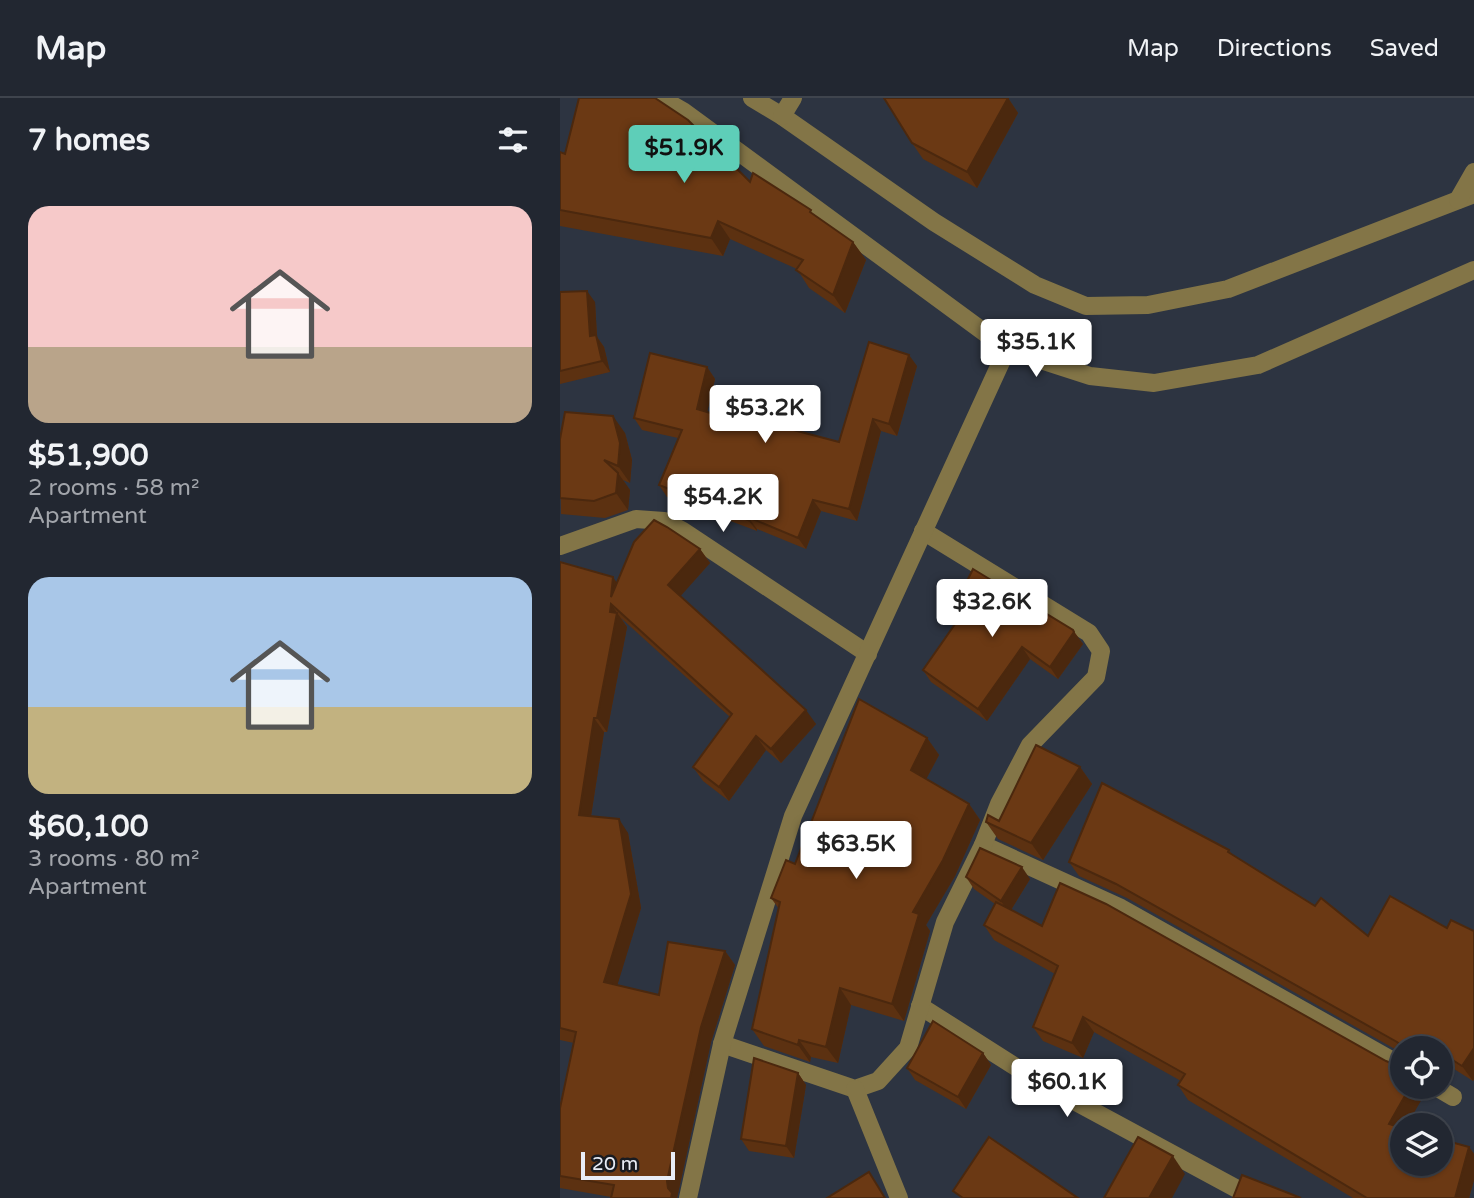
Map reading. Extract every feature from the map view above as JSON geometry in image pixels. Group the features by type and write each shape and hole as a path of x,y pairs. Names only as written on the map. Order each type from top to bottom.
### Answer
{"street":[{"path":"660,98 683,111 1007,349 1090,376 1154,383 1258,365 1474,270"},
{"path":"751,98 782,116 934,222 1012,271 1035,285 1086,306 1148,305 1228,289 1466,197 1474,172"},
{"path":"782,116 793,98"},
{"path":"688,1198 722,1044 793,816 1007,349"},
{"path":"560,546 636,519 664,521 868,654"},
{"path":"722,1044 855,1089 878,1081 908,1048 945,922 983,845 999,804 1030,745 1096,677 1101,651 1090,633 923,531"},
{"path":"983,845 1121,908 1390,1059"},
{"path":"920,1006 1041,1083 1239,1190"},
{"path":"855,1089 899,1198"}],"building":[{"path":"579,98 655,98 688,120 750,182 753,173 811,210 810,212 853,242 833,295 796,270 803,260 718,221 711,238 560,210 560,152 565,154"},
{"path":"884,98 1008,98 967,172 912,143"},
{"path":"587,291 590,336 596,335 602,361 560,371 560,292"},
{"path":"869,342 909,355 889,424 873,419 849,509 813,500 798,538 659,485 682,430 634,418 650,353 707,367 697,409 765,429 767,423 839,442"},
{"path":"565,412 613,416 620,443 618,466 604,460 618,473 616,493 594,501 560,498 560,439"},
{"path":"654,520 700,549 668,585 806,710 771,749 756,736 719,787 693,767 732,714 611,604 610,612 617,613 597,718 594,718 579,815 619,819 631,894 604,982 659,995 668,942 725,951 701,1027 667,1181 672,1193 671,1198 611,1198 614,1185 560,1176 560,1108 576,1032 560,1028 560,562 613,577 611,597 634,542"},
{"path":"973,569 1074,632 1050,667 1022,647 978,709 923,670 962,614 953,609"},
{"path":"859,699 927,738 911,770 969,804 943,860 913,912 919,914 892,1004 840,988 826,1047 799,1040 798,1045 752,1029 780,902 771,898 786,860 795,864"},
{"path":"1036,745 1080,767 1031,843 986,822 988,815 999,821"},
{"path":"1102,783 1229,850 1228,852 1315,906 1321,898 1368,936 1390,896 1447,928 1451,920 1474,931 1474,1048 1462,1066 1453,1060 1453,1036 1390,1038 1116,884 1069,862"},
{"path":"980,848 1022,867 1001,901 966,877"},
{"path":"1060,883 1106,904 1390,1063 1390,1099 1403,1099 1395,1113 1390,1113 1390,1176 1453,1176 1453,1143 1469,1147 1455,1198 1367,1198 1178,1085 1185,1074 1083,1017 1072,1043 1033,1027 1058,966 984,925 996,902 1042,926"},
{"path":"933,1021 983,1053 958,1097 907,1068"},
{"path":"754,1058 798,1073 786,1146 741,1139"},
{"path":"989,1137 1078,1198 963,1198 953,1191"},
{"path":"1138,1137 1173,1156 1149,1198 1104,1198"},
{"path":"869,1172 885,1198 827,1198"},
{"path":"1242,1175 1301,1198 1233,1198"}]}
